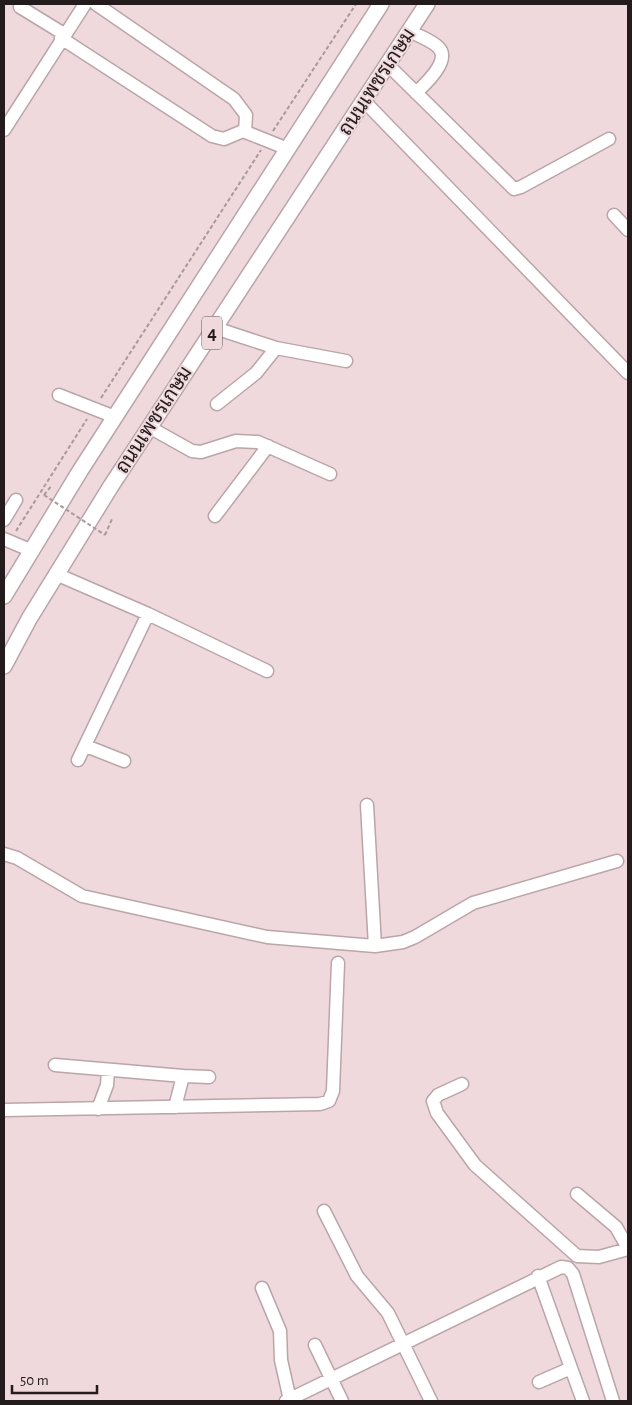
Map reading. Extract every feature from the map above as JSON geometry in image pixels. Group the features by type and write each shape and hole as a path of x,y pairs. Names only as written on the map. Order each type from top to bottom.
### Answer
{"main road":[{"name":"ถนนเพชรเกษม","path":"4,596 30,550 381,4"},
{"name":"ถนนเพชรเกษม","path":"4,666 56,574 427,4"}],"street":[{"path":"4,130 85,4"},
{"path":"96,4 234,99 246,115 246,132"},
{"path":"20,8 212,136 224,139 246,132 288,149"},
{"path":"410,31 439,47 442,54 442,60 433,76 416,93"},
{"path":"388,65 514,188 521,187 609,139"},
{"path":"364,101 628,373"},
{"path":"614,215 628,230"},
{"path":"215,328 276,348 346,361"},
{"path":"217,404 256,373 276,348"},
{"path":"59,395 115,417"},
{"path":"150,427 192,451 201,452 236,441 258,442 330,474"},
{"path":"216,516 268,446"},
{"path":"4,520 16,500"},
{"path":"7,540 30,550"},
{"path":"56,574 148,614 267,671"},
{"path":"78,760 148,614"},
{"path":"86,746 124,761"},
{"path":"367,804 375,946"},
{"path":"4,854 17,858 82,896 267,937 375,946 403,942 415,937 473,903 617,861"},
{"path":"4,1110 320,1104 329,1100 333,1091 338,963"},
{"path":"55,1065 210,1077"},
{"path":"98,1109 107,1085 108,1070"},
{"path":"175,1107 183,1076"},
{"path":"462,1084 438,1094 433,1101 437,1113 475,1164 577,1256 599,1257 628,1249 616,1227 577,1194"},
{"path":"324,1210 357,1276 388,1313 431,1401"},
{"path":"568,1268 577,1256"},
{"path":"262,1288 280,1331 281,1360 288,1400 538,1276 561,1267 568,1268 573,1274 613,1401"},
{"path":"538,1276 583,1401"},
{"path":"316,1345 342,1401"},
{"path":"539,1382 571,1368"}],"path":[{"path":"7,540 356,4"},
{"path":"52,485 44,495 105,535 112,519"}]}
